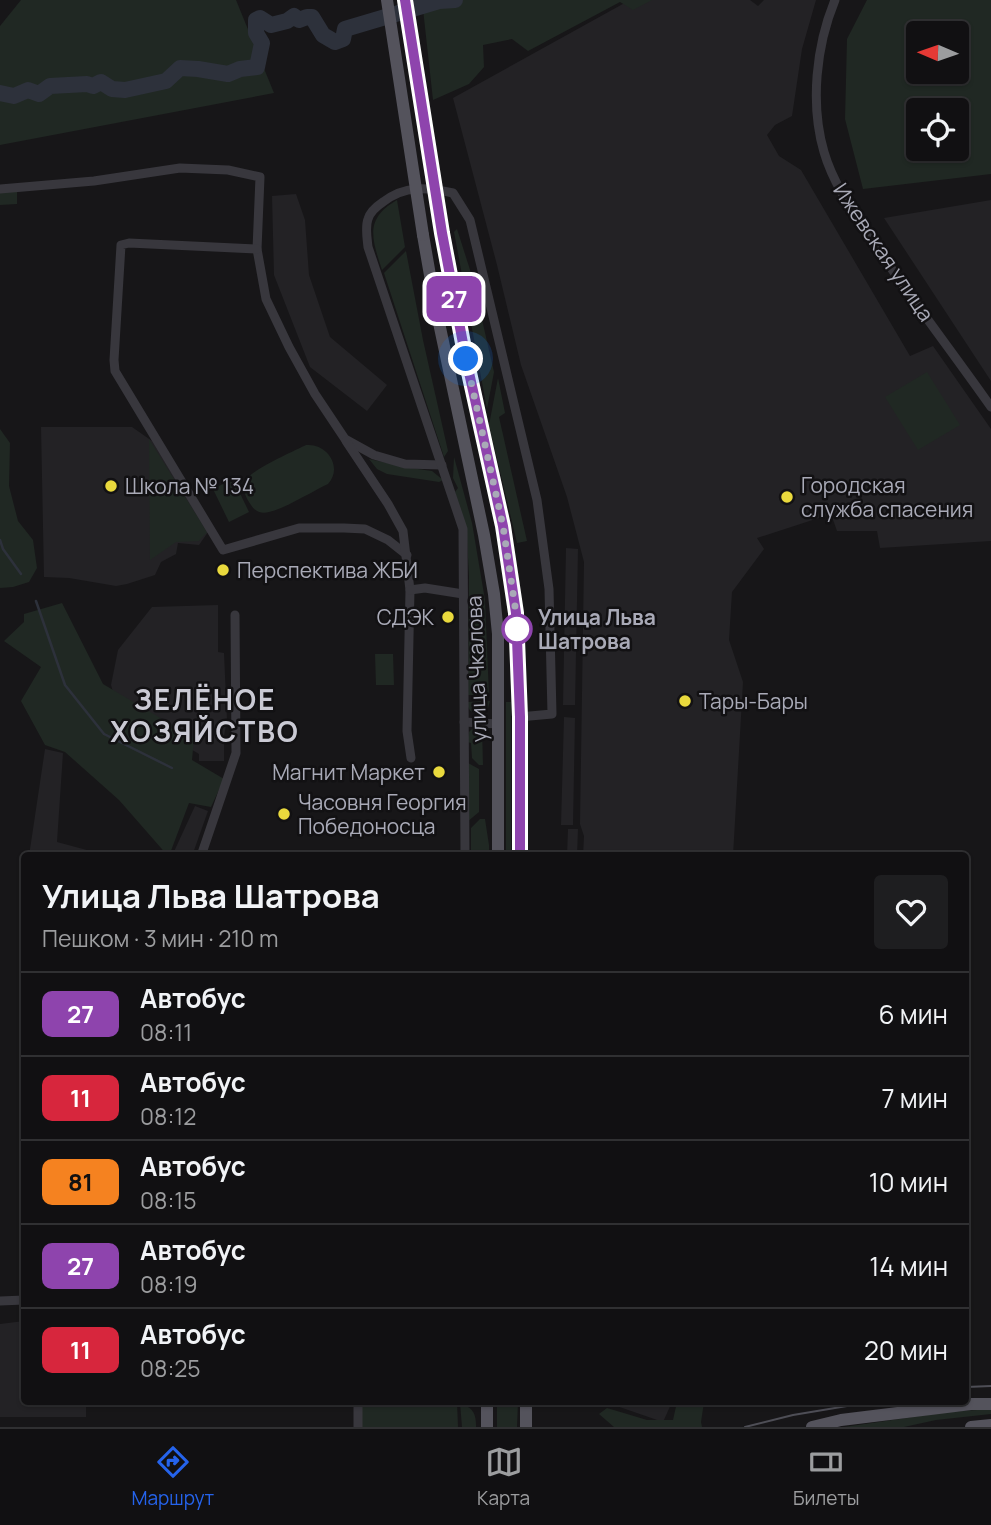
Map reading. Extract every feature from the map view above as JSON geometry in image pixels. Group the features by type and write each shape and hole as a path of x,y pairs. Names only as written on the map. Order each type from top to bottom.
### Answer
{"main road":[{"name":"улица Чкалова","path":"387,0 435,304 494,594 498,634 498,852"},
{"name":"улица Чкалова","path":"405,0 442,233 466,359 503,526 516,613 520,717 520,852"},
{"path":"969,1404 991,1404"},
{"path":"487,1405 487,1427"},
{"path":"526,1405 526,1427"},
{"path":"812,1427 841,1420 963,1405"},
{"path":"971,1427 991,1425"}],"street":[{"name":"Ижевская улица","path":"835,0 819,59 817,92 818,126 828,166 884,259 991,407"},
{"path":"0,189 94,181 180,168 228,170 260,177 257,249 265,299 315,394 403,531 410,590 407,731 411,758"},
{"path":"465,852 463,529 368,247 368,217 395,192 427,188 453,192 470,220 537,500 549,589 552,714 520,717"},
{"path":"257,249 129,243 121,245 115,371 223,550 299,528 344,528 365,529 388,540 407,555"},
{"path":"345,439 374,455 405,464 442,465"},
{"path":"410,590 425,588 463,594"},
{"path":"202,852 236,754 236,615"},
{"path":"464,722 498,723"},
{"path":"0,1301 21,1300"},
{"path":"358,1405 358,1427"}],"shaded area":[{"path":"21,0 236,0 274,93 0,145 0,26"},
{"path":"422,0 652,0 633,10 620,2 528,51 512,39 483,45 484,67 469,84 433,100"},
{"path":"630,0 750,0 758,6 764,0 816,0 802,49 792,116 775,125 767,135 779,156 801,170 910,356 933,346 991,429 991,541 880,548 877,531 837,531 831,514 757,538 764,549 732,592 729,640 743,682 733,852 583,852 584,836 580,824 584,562 567,497 521,365 453,98"},
{"path":"867,0 991,0 991,174 863,189 845,119 847,39"},
{"path":"17,190 17,204 0,205 0,191"},
{"path":"296,194 305,220 309,275 330,337 387,385 367,411 310,367 274,275 272,196"},
{"path":"397,200 405,247 382,270 375,249 373,230 379,215"},
{"path":"991,200 991,381 884,218"},
{"path":"457,229 472,276 494,372 487,409 454,232"},
{"path":"406,251 448,451 444,457 384,273"},
{"path":"927,372 960,425 918,450 885,397"},
{"path":"498,378 505,413 499,417 527,541 517,543 489,425"},
{"name":"Школа № 134","path":"41,427 132,427 152,441 208,532 199,545 178,543 176,554 161,562 155,575 127,584 116,586 69,578 44,577"},
{"path":"0,429 10,443 9,486 18,521 33,540 37,568 29,582 0,588"},
{"path":"149,439 207,532 199,541 176,542 150,560"},
{"path":"306,445 321,448 331,458 334,471 328,484 290,504 264,513 259,512 249,502 245,493 246,480 264,466"},
{"path":"454,457 472,523 485,600 489,695 468,695 467,539 455,492 458,488 453,478"},
{"path":"369,459 432,471 443,480 439,482 387,474 377,469"},
{"path":"233,479 249,512 229,522 213,489"},
{"path":"566,548 578,549 575,705 563,705"},
{"path":"62,603 103,684 194,738 192,760 224,779 211,807 189,803 171,852 164,852 119,800 65,752 45,745 21,701 41,667 4,641 24,622 24,614"},
{"path":"218,605 218,652 224,653 227,720 224,761 199,761 199,754 117,705 111,685 118,650 152,607"},
{"path":"375,654 393,654 394,685 376,685"},
{"path":"490,701 485,711 478,713 469,710 467,702"},
{"path":"506,702 511,702 511,852 506,852"},
{"path":"564,717 575,718 573,825 561,825"},
{"path":"473,728 482,728 483,765 479,765 472,758 471,743 467,742 469,732"},
{"path":"45,749 63,753 57,842 94,852 30,852"},
{"path":"468,763 479,769 479,812 467,822"},
{"path":"195,806 208,811 193,852 174,852"},
{"path":"480,819 485,819 489,852 471,852 471,828"},
{"path":"568,829 578,829 577,852 567,852"},
{"path":"21,1321 21,1405 86,1405 86,1417 0,1417 0,1324"},
{"path":"360,1405 457,1405 458,1427 360,1427"},
{"path":"460,1405 464,1405 473,1412 476,1427 462,1427"},
{"path":"497,1405 518,1405 517,1427 497,1427"},
{"path":"614,1405 671,1405 663,1422"},
{"path":"676,1405 704,1405 702,1427 614,1427 599,1414 607,1408 647,1420 673,1420"},
{"path":"991,1409 991,1414 936,1420 904,1427 844,1427 948,1412"}],"waterway":[{"path":"0,93 14,96 28,90 39,94 50,86 93,86 101,82 112,89 125,90 166,81 180,68 228,74 257,67 262,43 256,33 256,20 260,18 271,25 287,21 294,16 299,20 312,17 323,35 335,42 343,39 345,29 439,1 455,0"},
{"path":"0,540 3,549 21,574"},
{"path":"36,601 65,685 104,734 172,768"}],"tram line":[{"path":"969,1387 991,1386"},
{"path":"745,1427 793,1415 853,1405"}],"bus line":[{"name":"27","path":"405,0 442,233 466,359 503,526 516,613 520,717 520,852"}],"place":[{"name":"Школа № 134","path":"111,486"},
{"name":"Городская служба спасения","path":"787,497"},
{"name":"Перспектива ЖБИ","path":"223,570"},
{"name":"СДЭК","path":"448,617"},
{"name":"Улица Льва Шатрова","path":"517,629"},
{"name":"Тары-Бары","path":"685,701"},
{"name":"Магнит Маркет","path":"439,772"},
{"name":"Часовня Георгия Победоносца","path":"284,814"}],"district":[{"name":"ЗЕЛЁНОЕ ХОЗЯЙСТВО","path":"205,715"}],"route":[{"path":"466,359 503,526 517,629"}]}
